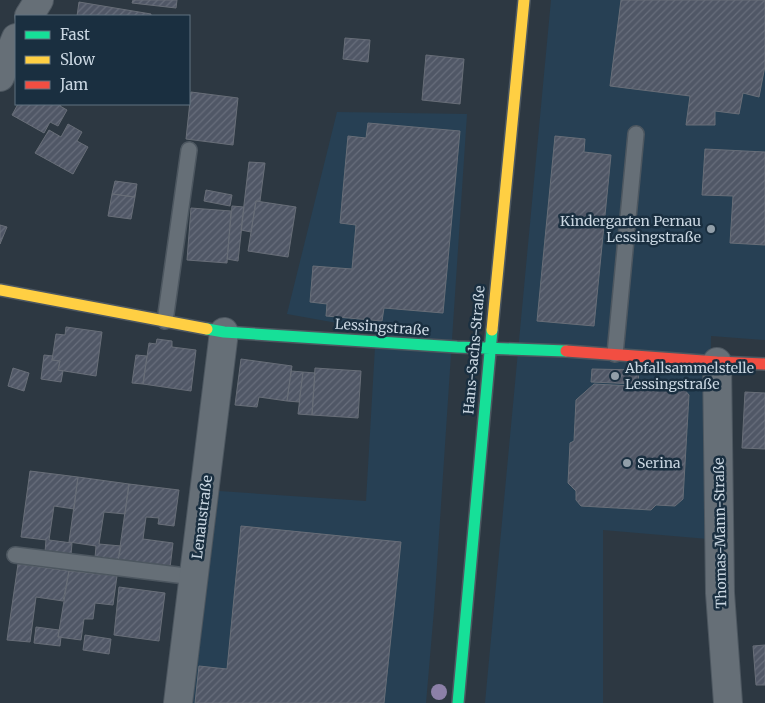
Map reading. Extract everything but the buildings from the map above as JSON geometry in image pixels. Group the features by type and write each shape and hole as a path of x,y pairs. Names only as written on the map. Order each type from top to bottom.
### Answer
{"street":[{"path":"30,15 39,0"},
{"name":"Hans-Sachs-Straße","path":"458,703 524,0"},
{"path":"0,77 15,40"},
{"name":"Lessingstraße","path":"0,290 224,332 765,364"},
{"name":"Lenaustraße","path":"178,703 224,332"},
{"name":"Thomas-Mann-Straße","path":"717,362 720,592 728,703"}],"lane":[{"path":"615,354 636,134"},
{"path":"165,322 189,150"},
{"path":"16,555 194,577"}],"shaded area":[{"path":"551,0 765,0 765,340 711,336 708,539 603,530 603,703 485,703"},
{"path":"337,112 467,114 434,610 426,703 192,703 219,491 366,501 376,330 287,314"}],"traffic: fast":[{"path":"207,329 224,332 457,347 566,351"},
{"path":"458,703 492,330"}],"traffic: slow":[{"path":"492,330 524,0"},
{"path":"0,290 207,329"}],"traffic: jam":[{"path":"566,351 765,364"}],"place":[{"name":"Kindergarten Pernau Lessingstraße","path":"711,229"},
{"name":"Abfallsammelstelle Lessingstraße","path":"615,376"},
{"name":"Serina","path":"627,463"}]}
